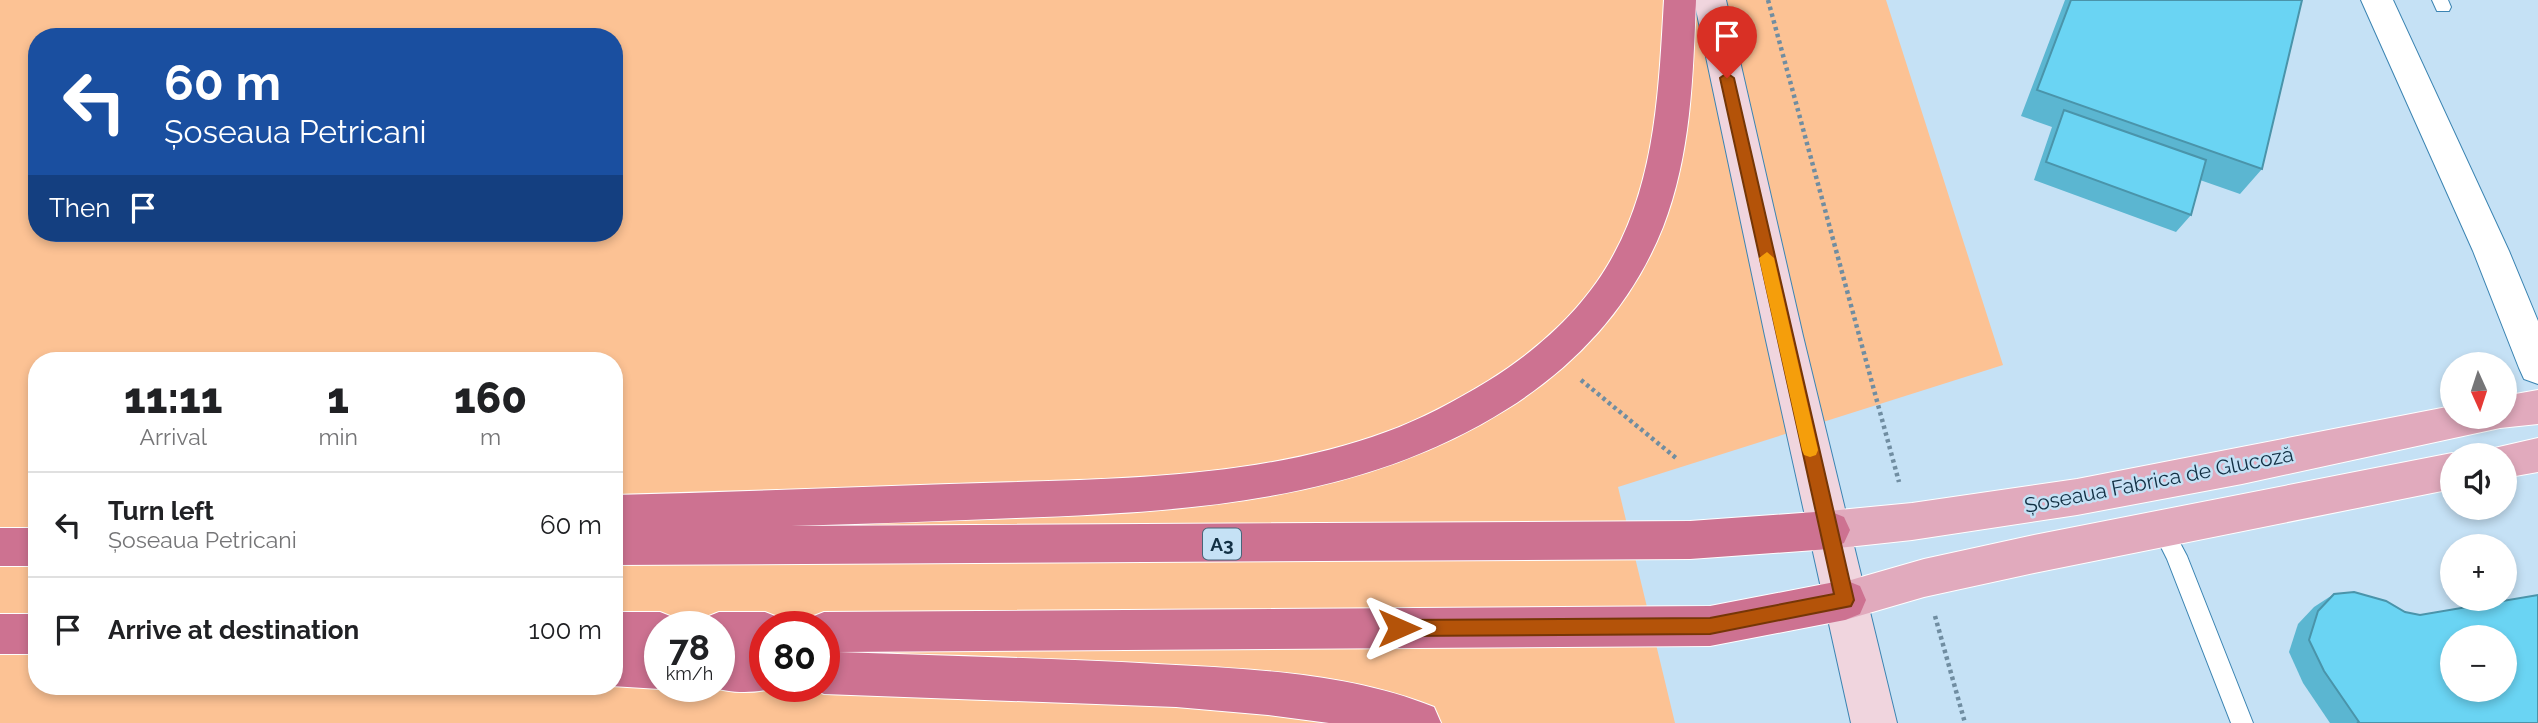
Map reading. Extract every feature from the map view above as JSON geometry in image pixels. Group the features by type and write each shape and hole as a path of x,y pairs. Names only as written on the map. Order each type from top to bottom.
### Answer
{"highway":[{"path":"623,513 1141,495 1232,485 1306,473 1394,447 1458,420 1505,392 1553,357 1594,314 1629,261 1652,211 1667,155 1675,99 1680,0"},
{"name":"A3","path":"623,546 1678,541 1829,530"},
{"path":"0,547 28,547"},
{"path":"840,632 1710,626 1845,600"},
{"path":"623,632 644,632"},
{"path":"0,634 28,634"},
{"path":"623,666 644,667"},
{"path":"840,674 1208,688 1286,695 1365,708 1418,723"}],"main road":[{"path":"1710,0 1874,723"},
{"path":"2517,411 2538,407"},
{"name":"Șoseaua Fabrica de Glucoză","path":"1829,530 1911,524 2124,488 2440,425"},
{"path":"2517,459 2538,455"},
{"path":"1845,600 1924,578 2440,473"}],"street":[{"path":"2377,0 2491,251 2538,368"}],"lane":[{"path":"2162,529 2176,556 2242,723"}],"path":[{"path":"1768,0 1911,524"},
{"path":"1924,578 1965,723"}],"shaded area":[{"path":"0,0 1886,0 2003,365 1618,487 1675,723 0,723"}],"building":[{"path":"2071,0 2302,0 2262,169 2037,90"},
{"path":"2064,110 2206,160 2191,215 2046,162"},
{"path":"2354,592 2386,601 2405,612 2420,615 2444,611 2517,611 2517,599 2538,595 2538,723 2357,723 2359,722 2324,671 2309,640 2318,611 2334,594"}],"slow traffic":[{"path":"1767,258 1810,450"}],"route":[{"path":"1399,628 1710,626 1845,600 1727,78"}]}
